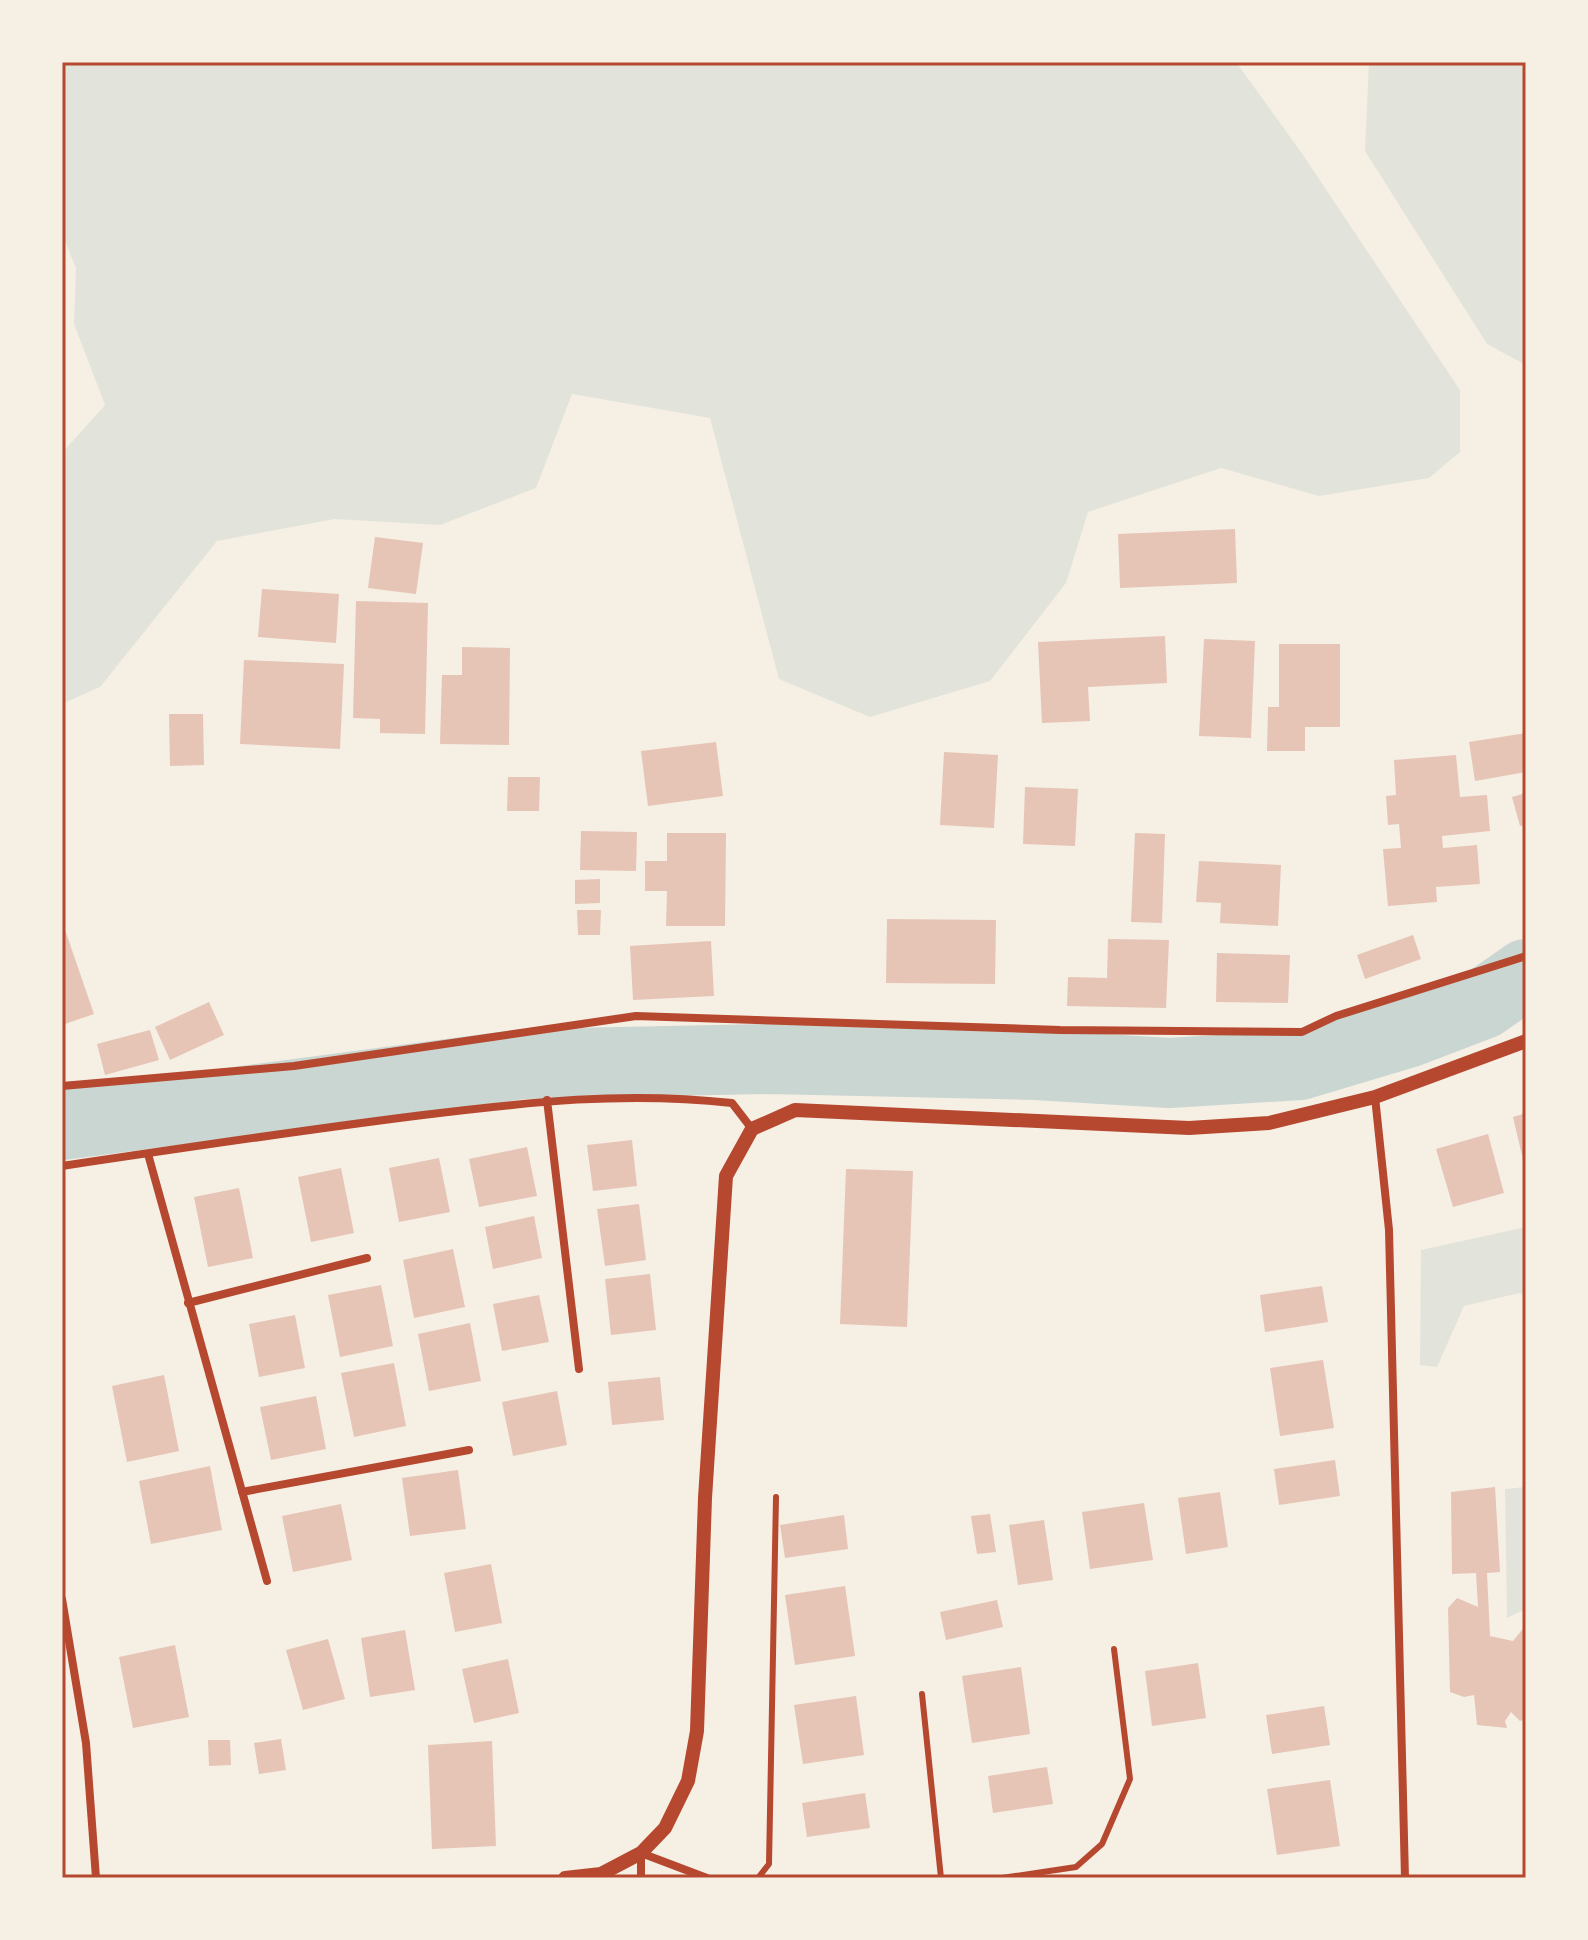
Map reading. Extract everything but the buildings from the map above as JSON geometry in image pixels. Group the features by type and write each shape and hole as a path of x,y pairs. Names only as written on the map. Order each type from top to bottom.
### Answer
{"street":[{"path":"62,1086 294,1066 636,1016 1060,1030 1302,1032 1336,1016 1526,956"},
{"path":"565,1878 601,1874 641,1853 665,1828 688,1781 697,1731 705,1498 726,1176 752,1129 795,1110 1189,1128 1269,1123 1375,1097 1526,1041"},
{"path":"62,1166 547,1100 666,1096 732,1103 752,1129"},
{"path":"1375,1097 1389,1230 1405,1878"},
{"path":"547,1100 579,1369"},
{"path":"148,1154 267,1581"},
{"path":"188,1303 367,1258"},
{"path":"242,1492 469,1450"},
{"path":"62,1599 86,1743 96,1878"},
{"path":"641,1853 641,1878"},
{"path":"641,1853 707,1878"}],"lane":[{"path":"758,1878 769,1864 776,1497"},
{"path":"1002,1878 1076,1867 1102,1844 1130,1779 1114,1649"},
{"path":"922,1694 941,1878"}],"shaded area":[{"path":"62,62 1236,62 1301,152 1460,390 1460,452 1429,478 1319,496 1221,468 1088,512 1066,583 990,681 870,717 779,679 710,418 572,394 536,488 440,525 335,519 217,541 100,687 62,704 62,453 105,405 74,324 76,268 62,234"},
{"path":"1369,62 1526,62 1526,365 1487,344 1365,151"},
{"path":"1526,1227 1526,1297 1520,1293 1464,1306 1437,1367 1420,1365 1421,1250"},
{"path":"1526,1487 1526,1609 1507,1618 1505,1489"}],"waterway":[{"path":"62,1125 523,1064 769,1059 1036,1065 1169,1073 1300,1065 1407,1033 1483,1004 1526,974"}]}
